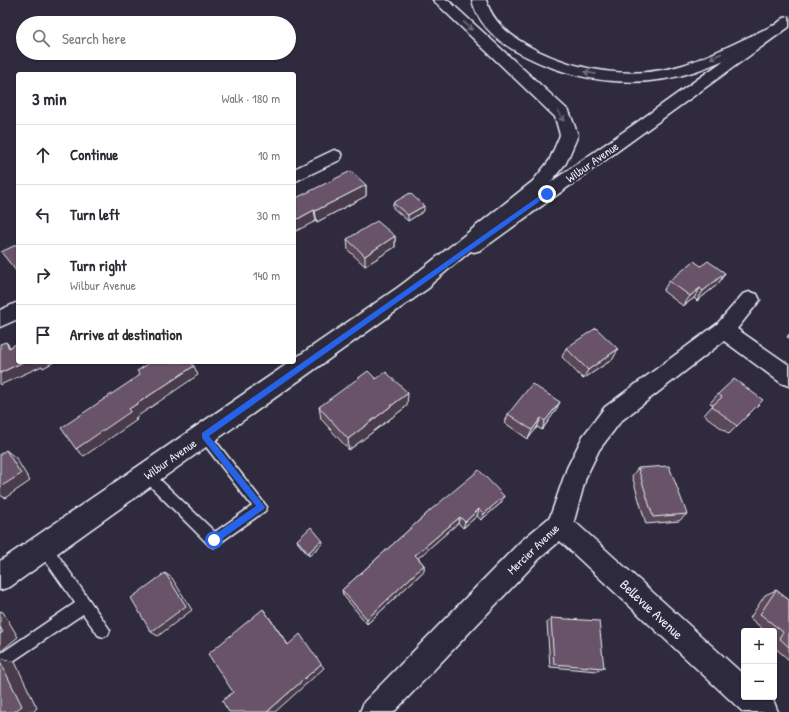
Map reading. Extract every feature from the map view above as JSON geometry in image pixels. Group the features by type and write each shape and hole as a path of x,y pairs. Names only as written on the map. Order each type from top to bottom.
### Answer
{"main road":[{"path":"406,293 539,185 557,163 569,135 563,115 440,0"},
{"path":"479,0 486,17 510,42 549,62 576,70 633,78 662,74 688,68 783,25"},
{"name":"Wilbur Avenue","path":"0,577 642,127 783,25"}],"street":[{"path":"296,175 334,156"},
{"name":"Mercier Avenue","path":"374,712 530,550 560,525 575,476 592,443 613,414 724,330 750,300"},
{"path":"0,319 16,311"},
{"path":"724,330 789,378"},
{"name":"Bellevue Avenue","path":"560,525 741,691"},
{"path":"751,700 764,712"}],"lane":[{"path":"147,475 214,540 261,507 204,435"},
{"path":"44,547 103,630"},
{"path":"0,663 85,604"}],"building":[{"path":"351,171 366,185 296,220 296,198"},
{"path":"410,193 424,206 408,215 393,203"},
{"path":"377,221 395,236 365,256 347,239"},
{"path":"16,245 16,266 13,267 1,252"},
{"path":"694,261 701,266 708,261 725,273 703,291 700,288 690,296 669,281"},
{"path":"596,328 618,349 588,370 566,348"},
{"path":"6,342 9,348 16,344 16,364 19,364 0,373 0,344"},
{"path":"148,364 192,364 194,366 129,409 130,412 76,449 61,428 140,375 137,371"},
{"path":"368,371 376,379 386,372 408,393 348,439 319,407"},
{"path":"734,379 763,400 737,426 712,406 722,397 718,394"},
{"path":"532,384 560,402 545,421 541,418 532,430 508,414"},
{"path":"6,450 21,474 0,487 0,454"},
{"path":"669,466 687,514 653,517 638,468"},
{"path":"479,470 504,496 484,514 479,509 465,522 460,517 415,555 424,565 367,619 342,590 433,508"},
{"path":"311,527 322,540 308,553 297,540"},
{"path":"165,573 186,606 151,632 131,598"},
{"path":"776,590 789,600 789,647 779,638 783,632 760,614"},
{"path":"263,609 288,645 300,634 321,664 267,712 229,712 222,701 233,692 208,654"},
{"path":"551,618 599,621 604,668 554,664"},
{"path":"0,627 3,632 0,634"},
{"path":"0,661 22,706 14,712 0,712"}],"route":[{"path":"214,540 261,507 204,435 547,194"}]}
